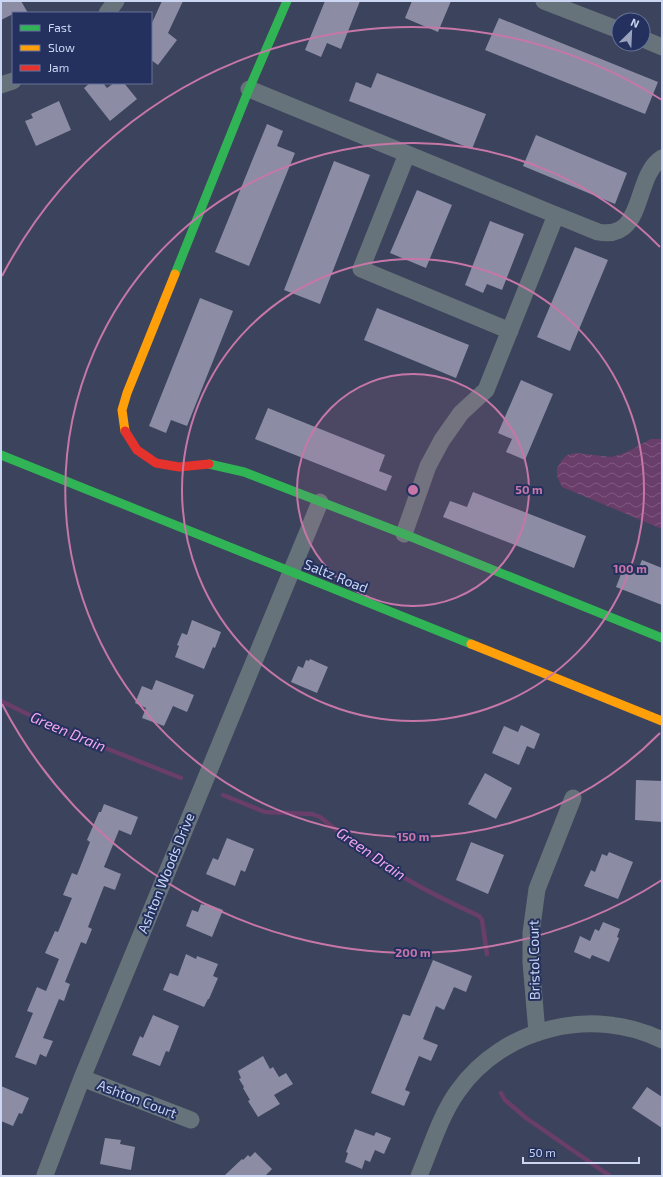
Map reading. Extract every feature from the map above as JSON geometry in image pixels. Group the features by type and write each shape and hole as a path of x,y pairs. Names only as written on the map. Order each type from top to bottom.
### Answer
{"street":[{"path":"108,12 116,1"},
{"path":"287,1 249,89 126,393 122,410 125,432 137,450 156,463 179,468 209,464 244,472 404,534 662,638"},
{"path":"544,1 611,27"},
{"path":"651,42 662,47"},
{"path":"1,85 12,82"},
{"path":"249,89 598,232 610,233 619,230 629,222 634,215 651,169 662,158"},
{"path":"407,154 362,269 510,331"},
{"path":"404,534 428,466 442,440 461,413 486,390 556,215"},
{"name":"Saltz Road","path":"1,455 662,721"},
{"name":"Ashton Woods Drive","path":"45,1175 82,1078 320,502"},
{"name":"Bristol Court","path":"537,1033 531,962 531,933 534,911 538,889 573,798"},
{"path":"419,1176 450,1104 458,1090 483,1063 496,1053 537,1033 556,1027 577,1024 598,1023 620,1026 641,1031 662,1040"},
{"name":"Ashton Court","path":"82,1078 191,1120"}],"water":[{"path":"651,439 662,439 662,529 562,487 557,476 557,468 567,455 576,453 611,457 625,453"}],"building":[{"path":"1,1 21,1 27,12 12,12 12,14 1,20"},
{"path":"162,1 183,1 168,33 177,40 158,65 152,61 152,23"},
{"path":"325,1 360,1 341,49 327,43 321,57 305,50"},
{"path":"412,1 451,1 438,32 405,18"},
{"path":"499,18 658,82 645,114 485,50"},
{"path":"377,73 486,114 472,149 349,101 356,82 371,88"},
{"path":"89,84 104,84 107,88 113,84 125,84 137,99 110,121 84,88"},
{"path":"59,101 71,130 36,146 25,121 33,118 31,114"},
{"path":"267,124 283,131 277,146 295,153 249,266 215,252"},
{"path":"536,135 627,173 615,204 523,166"},
{"path":"334,161 370,175 320,304 284,290"},
{"path":"417,190 452,205 426,268 390,253"},
{"path":"490,221 524,234 502,290 487,284 483,293 465,285"},
{"path":"575,247 608,260 570,351 537,337"},
{"path":"200,298 233,311 187,426 171,420 166,433 149,426"},
{"path":"377,308 469,345 456,378 364,340"},
{"path":"521,380 553,394 525,460 506,452 512,439 498,433"},
{"path":"268,408 385,455 379,471 392,476 386,491 255,439"},
{"path":"473,492 586,536 574,568 443,517 450,501 467,507"},
{"path":"642,560 662,568 662,605 616,587 623,569 636,574"},
{"path":"192,620 221,632 215,648 213,647 204,669 175,657 179,646 177,645 182,633 187,635"},
{"path":"310,659 328,667 317,693 291,682 298,666 303,668 306,660 309,661"},
{"path":"156,680 194,695 187,712 173,706 164,726 142,718 146,708 135,703 142,686 152,690"},
{"path":"521,725 540,734 534,749 527,746 519,765 492,753 504,726 518,732"},
{"path":"485,773 512,788 496,819 468,804"},
{"path":"636,780 662,781 662,822 635,820"},
{"path":"104,804 138,817 131,835 119,830 104,867 121,874 115,890 104,886 88,927 92,929 86,944 81,942 65,982 70,984 64,1001 59,999 43,1038 53,1041 46,1057 40,1054 36,1065 15,1057 33,1013 27,1011 37,987 46,991 59,959 45,953 55,931 58,932 72,898 63,895 72,873 77,875 90,842 87,840"},
{"path":"227,838 254,849 245,872 241,870 235,886 206,874 213,858 218,860"},
{"path":"471,842 504,855 488,894 456,880"},
{"path":"609,852 633,862 618,899 584,886 591,870 595,872 602,854 607,856"},
{"path":"205,903 223,910 212,937 186,926 192,910 198,912 201,904 204,905"},
{"path":"603,922 620,929 617,937 619,938 609,962 592,955 590,959 574,952 580,936 590,941 595,929 599,931"},
{"path":"186,954 196,959 197,956 218,964 213,976 218,978 204,1007 163,990 170,973 178,976"},
{"path":"433,960 472,976 466,992 454,987 444,1010 436,1006 423,1039 438,1045 431,1061 419,1056 405,1090 410,1092 404,1106 371,1093 403,1014 410,1016"},
{"path":"153,1015 179,1026 169,1052 166,1051 160,1066 132,1055 140,1036 143,1038"},
{"path":"263,1056 270,1069 273,1067 279,1077 286,1073 293,1084 274,1095 280,1104 258,1117 248,1101 250,1100 239,1079 241,1078 238,1071"},
{"path":"1,1086 29,1098 22,1114 19,1113 13,1126 1,1121"},
{"path":"647,1087 662,1097 662,1128 632,1108"},
{"path":"355,1129 374,1136 376,1132 391,1138 384,1154 375,1150 370,1162 365,1160 362,1169 345,1162 348,1153 346,1152"},
{"path":"105,1138 121,1140 120,1144 135,1147 131,1170 100,1164"},
{"path":"255,1152 272,1169 265,1176 224,1176 242,1159 243,1160 248,1155 250,1157"}],"waterway":[{"name":"Green Drain","path":"1,701 60,730 181,778"},
{"name":"Green Drain","path":"223,795 265,812 312,814 320,817 361,849 394,871 432,893 479,916 482,920 487,954"},
{"name":"Green Drain","path":"501,1093 505,1100 526,1118 610,1176"}],"traffic: fast":[{"path":"175,274 249,89 287,1"},
{"path":"1,455 471,644"},
{"path":"209,464 244,472 404,534 662,638"}],"traffic: slow":[{"path":"125,431 122,410 127,393 175,274"},
{"path":"471,644 662,721"}],"traffic: jam":[{"path":"125,431 137,450 156,463 179,467 209,464"}]}
